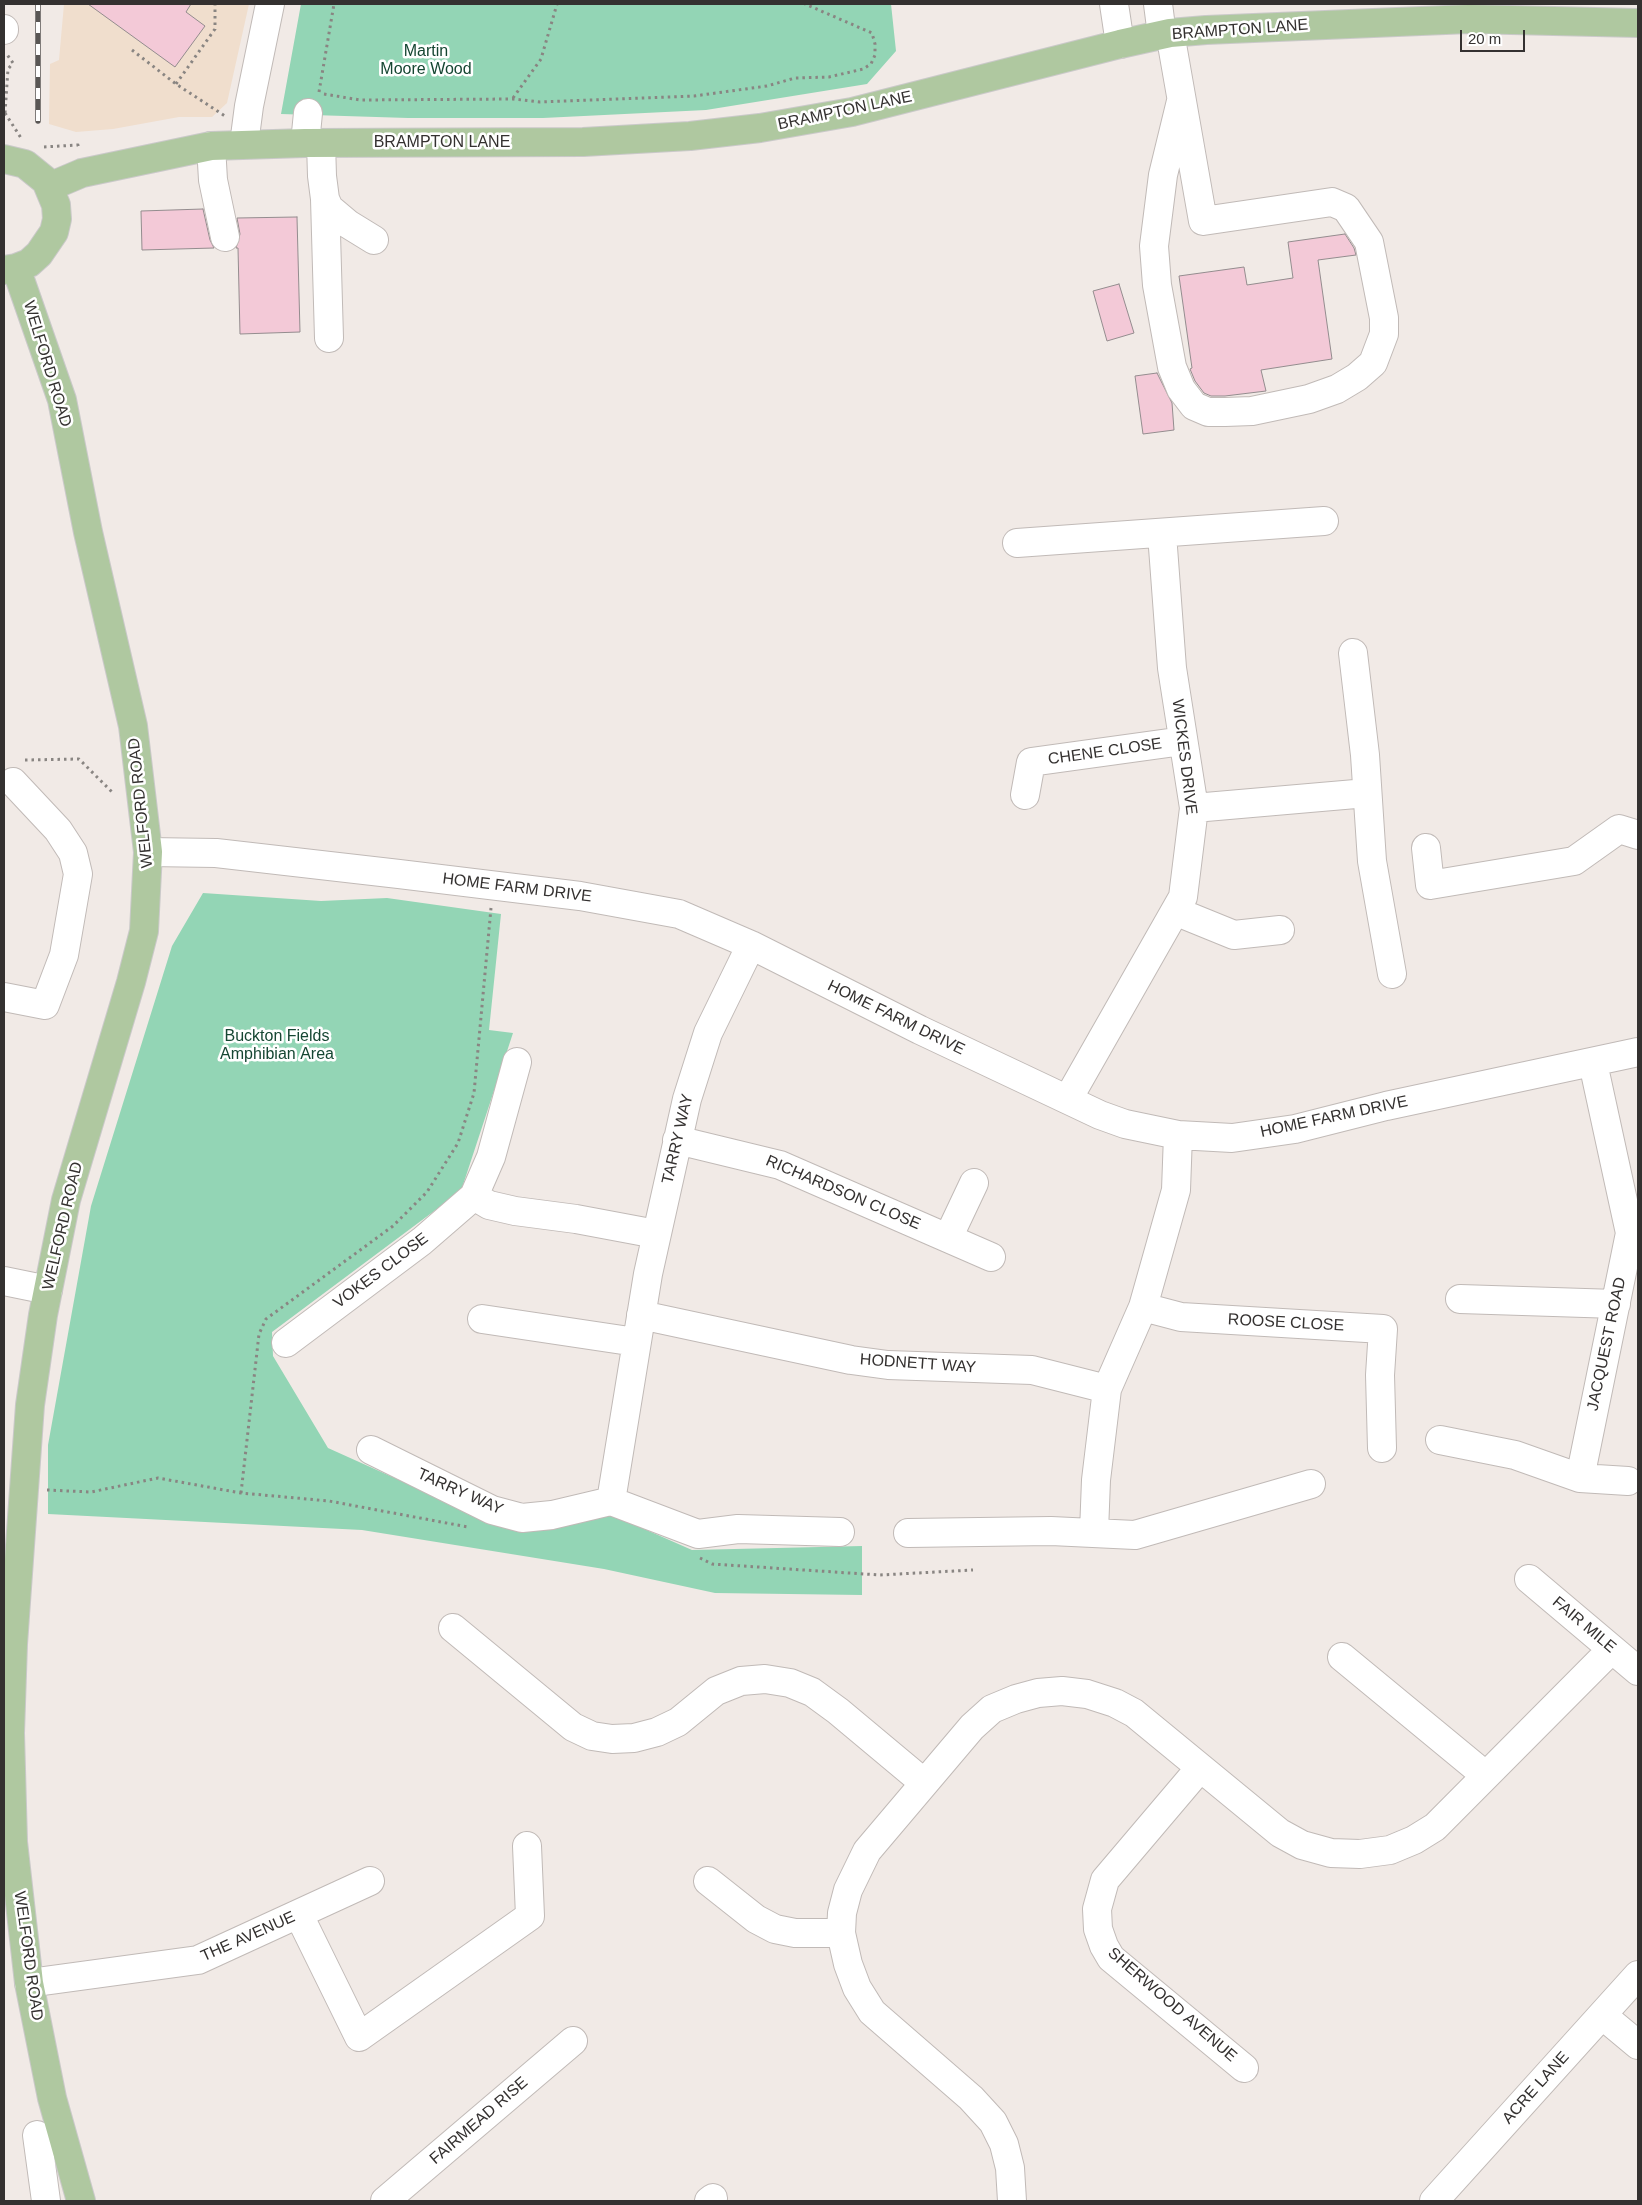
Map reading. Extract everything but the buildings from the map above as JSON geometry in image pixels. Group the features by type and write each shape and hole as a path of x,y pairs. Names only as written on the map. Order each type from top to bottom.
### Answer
{"main road":[{"name":"BRAMPTON LANE","path":"49,187 82,173 211,146 313,143 601,141 690,136 760,128 852,112 1166,34 1248,27 1468,19 1638,23"},
{"path":"4,159 25,164 36,171 49,187 56,206 54,232 48,244 40,254 10,269"},
{"name":"WELFORD ROAD","path":"10,269 62,400 88,532 133,726 142,787 148,852 148,891 144,931 129,991 66,1200 48,1290 29,1414 12,1683 10,1733 13,1842 29,1984 52,2098 81,2201"}],"street":[{"path":"244,144 251,98 270,4"},
{"path":"1114,4 1120,44"},
{"path":"1158,4 1181,102 1203,221 1332,202 1346,208 1369,242 1384,318 1384,334 1373,363 1357,377 1337,389 1309,399 1252,410 1225,412 1208,412 1194,406 1181,389 1172,367 1156,285 1154,246 1163,174 1181,102"},
{"path":"315,102 313,143 325,199 329,338"},
{"path":"211,146 213,180 225,238"},
{"path":"325,199 329,208 348,224 374,240"},
{"path":"1017,543 1123,537 1202,529 1324,521"},
{"name":"WICKES DRIVE","path":"1068,1100 1183,897 1194,808 1172,668 1162,534"},
{"path":"1353,653 1365,755 1372,861 1392,974"},
{"name":"CHENE CLOSE","path":"1025,795 1031,762 1184,741"},
{"path":"4,997 45,1004 64,954 78,874 73,853 18,771"},
{"path":"1194,808 1367,793"},
{"path":"1426,848 1430,885 1574,861 1619,829 1638,835"},
{"name":"HOME FARM DRIVE","path":"148,852 216,853 493,885 580,896 679,914 751,945 807,975 1068,1100 1125,1124 1178,1135 1232,1138 1295,1129 1386,1106 1594,1063 1638,1052"},
{"path":"1175,911 1234,935 1280,930"},
{"name":"TARRY WAY","path":"371,1450 492,1510 522,1518 552,1515 611,1501 636,1342 656,1234 677,1140 696,1065 708,1033 751,945"},
{"name":"VOKES CLOSE","path":"286,1343 422,1240 474,1196 491,1157 517,1062"},
{"name":"JACQUEST ROAD","path":"1580,1478 1630,1233 1594,1063"},
{"path":"1094,1532 1096,1480 1107,1389 1143,1307 1176,1190 1178,1135"},
{"name":"RICHARDSON CLOSE","path":"677,1140 780,1165 991,1257"},
{"path":"948,1238 974,1183"},
{"path":"474,1196 489,1205 515,1211 576,1219 656,1234"},
{"path":"4,1281 48,1290"},
{"path":"1460,1299 1616,1304"},
{"name":"ROOSE CLOSE","path":"1143,1307 1181,1317 1383,1329 1380,1376 1382,1448"},
{"name":"HODNETT WAY","path":"641,1315 851,1360 888,1365 1032,1370 1107,1389"},
{"path":"482,1319 636,1342"},
{"path":"1440,1440 1515,1455 1580,1478 1628,1481"},
{"path":"908,1533 1052,1531 1135,1535 1311,1484"},
{"path":"611,1501 698,1534 738,1529 840,1532"},
{"name":"FAIR MILE","path":"1529,1579 1638,1671"},
{"path":"453,1628 573,1727 592,1736 612,1739 634,1738 657,1732 678,1722 716,1691 741,1681 765,1679 790,1683 812,1692 838,1711 923,1782"},
{"path":"1012,2201 1010,2168 1004,2144 993,2122 971,2098 872,2012 857,1988 848,1964 841,1933 842,1913 848,1890 866,1851 923,1782 972,1727 992,1709 1031,1695 1062,1691 1087,1694 1122,1706 1134,1713 1280,1833 1302,1845 1331,1853 1360,1854 1390,1850 1414,1840 1436,1827 1485,1775 1612,1649"},
{"path":"1342,1658 1485,1775"},
{"name":"SHERWOOD AVENUE","path":"1200,1768 1105,1880 1097,1909 1098,1930 1111,1958 1244,2068"},
{"path":"299,1915 359,2037 530,1916 527,1846"},
{"name":"THE AVENUE","path":"29,1984 198,1960 370,1881"},
{"path":"708,1881 756,1919 775,1929 796,1933 841,1933"},
{"name":"ACRE LANE","path":"1434,2201 1638,1975"},
{"path":"1602,2015 1638,2045"},
{"name":"FAIRMEAD RISE","path":"385,2201 573,2041"},
{"path":"37,2134 46,2201"}],"path":[{"path":"176,84 215,29 215,4"},
{"path":"334,4 315,102 513,99 540,102 694,96 768,86 796,78 829,77 863,69 871,64 875,55 872,33 806,4"},
{"path":"513,99 541,59 557,4"},
{"path":"132,50 176,84 228,117"},
{"path":"13,63 8,69 5,113 24,141"},
{"path":"38,147 78,145"},
{"path":"18,771 79,759 114,794"},
{"path":"241,1494 259,1334 266,1319 392,1226 427,1192 458,1143 474,1093 493,885"}],"shaded area":[{"path":"64,4 249,4 227,103 212,117 179,117 113,129 76,132 49,124 50,64 59,60"}],"green space":[{"name":"Martin Moore Wood","path":"301,4 891,4 896,51 867,84 706,110 543,118 408,118 281,114"},
{"name":"Buckton Fields Amphibian Area","path":"203,893 321,901 387,898 501,914 489,1030 513,1033 461,1191 272,1332 273,1356 328,1448 508,1529 608,1513 692,1550 862,1546 862,1595 715,1593 604,1569 362,1530 48,1514 48,1445 91,1206 172,946"}],"railway":[{"path":"38,4 38,121"}]}
